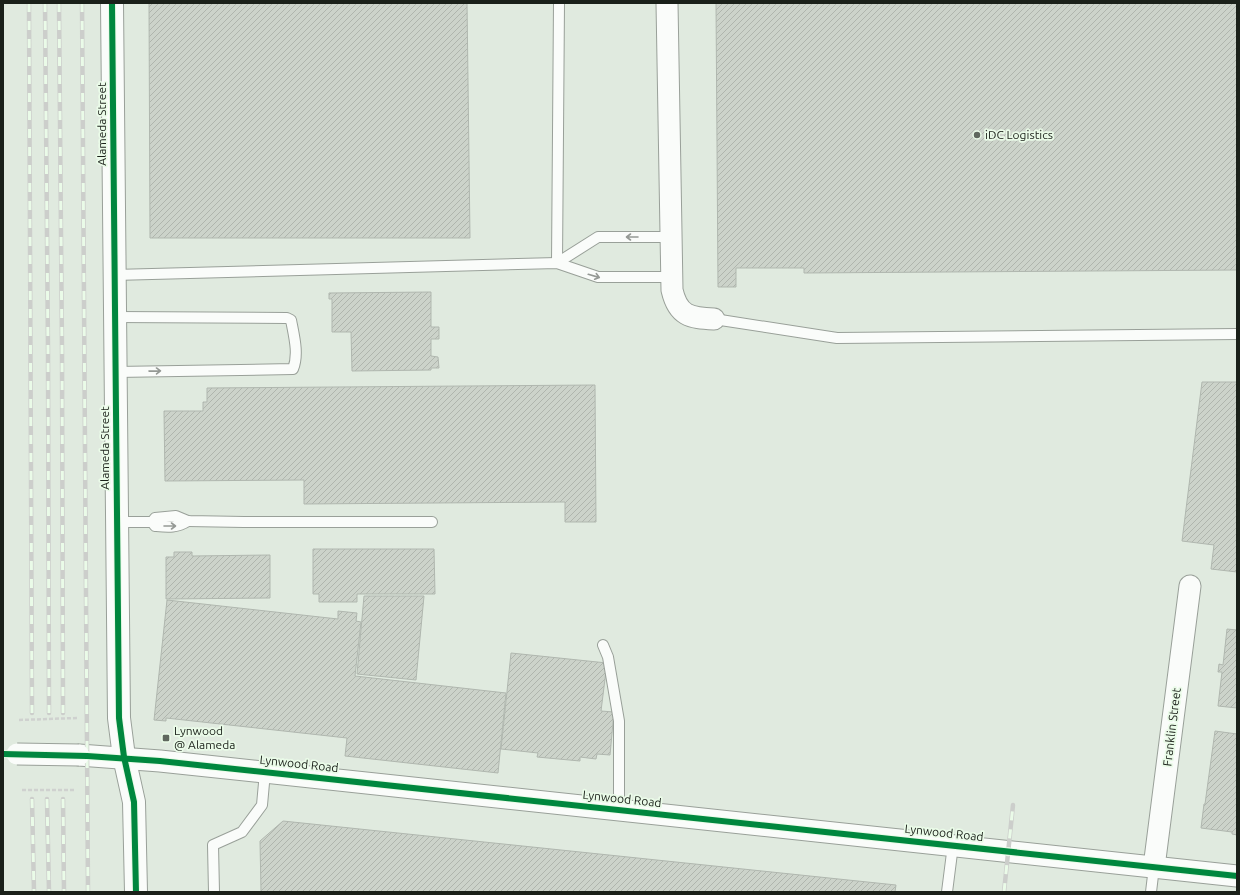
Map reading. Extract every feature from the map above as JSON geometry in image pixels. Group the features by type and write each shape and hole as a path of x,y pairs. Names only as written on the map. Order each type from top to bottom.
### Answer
{"street":[{"name":"Alameda Street","path":"112,3 119,718 124,757 134,802 136,892"},
{"path":"667,3 671,277 674,298 683,312 696,318 714,319"},
{"name":"Franklin Street","path":"1154,867 1190,586"},
{"name":"Lynwood Road","path":"10,754 124,757 1237,876"}],"lane":[{"path":"557,263 559,3"},
{"path":"557,263 598,237 671,237"},
{"path":"114,275 557,263 598,278 671,277"},
{"path":"115,317 287,318 290,320 295,338 295,363 292,369 116,372"},
{"path":"714,319 837,338 1237,334"},
{"path":"116,522 152,522 155,526 175,527 181,526 188,521 432,522"},
{"path":"603,645 608,657 619,721 619,810"},
{"path":"214,892 213,845 242,832 262,806 265,772"},
{"path":"947,892 953,845"},
{"path":"1150,892 1154,867"}],"path":[{"path":"20,720 77,718"},
{"path":"22,790 75,790"}],"building":[{"path":"149,3 467,3 470,238 150,238"},
{"name":"iDC Logistics","path":"716,3 1237,3 1237,270 804,273 804,268 736,268 736,287 718,287"},
{"path":"431,292 431,327 439,327 439,339 431,339 431,356 438,357 439,368 431,368 431,370 352,371 351,332 332,332 332,299 329,299 329,293"},
{"path":"1202,382 1237,382 1237,572 1211,569 1214,545 1182,541"},
{"path":"595,385 596,522 565,522 565,502 304,504 304,480 165,481 164,411 203,411 203,402 207,402 207,388"},
{"path":"313,549 434,549 435,594 357,594 357,602 319,602 319,594 313,594"},
{"path":"174,552 192,552 192,556 270,555 270,598 166,599 166,557 174,557"},
{"path":"364,596 424,596 416,680 357,674"},
{"path":"167,600 338,619 338,611 357,613 356,621 361,622 355,676 506,693 498,773 345,756 347,738 166,718 166,721 154,720"},
{"path":"1227,629 1237,630 1237,708 1218,706 1222,672 1218,672 1219,664 1223,665"},
{"path":"511,653 607,663 601,711 614,712 610,755 597,754 596,759 580,757 580,761 537,757 538,753 501,749"},
{"path":"1215,731 1237,734 1237,835 1232,834 1232,832 1201,828"},
{"path":"283,821 896,885 895,892 261,892 260,841"}],"railway":[{"path":"29,3 32,713"},
{"path":"45,3 49,713"},
{"path":"59,3 63,713"},
{"path":"82,3 88,892"},
{"path":"32,799 34,892"},
{"path":"47,799 49,892"},
{"path":"63,799 64,892"},
{"path":"1004,892 1013,805"}],"cycle path":[{"path":"112,3 119,718 124,757 134,802 136,892"},
{"path":"3,754 87,756 160,761 1237,876"}],"place":[{"name":"iDC Logistics","path":"977,135"},
{"name":"Lynwood @ Alameda","path":"166,738"}]}
